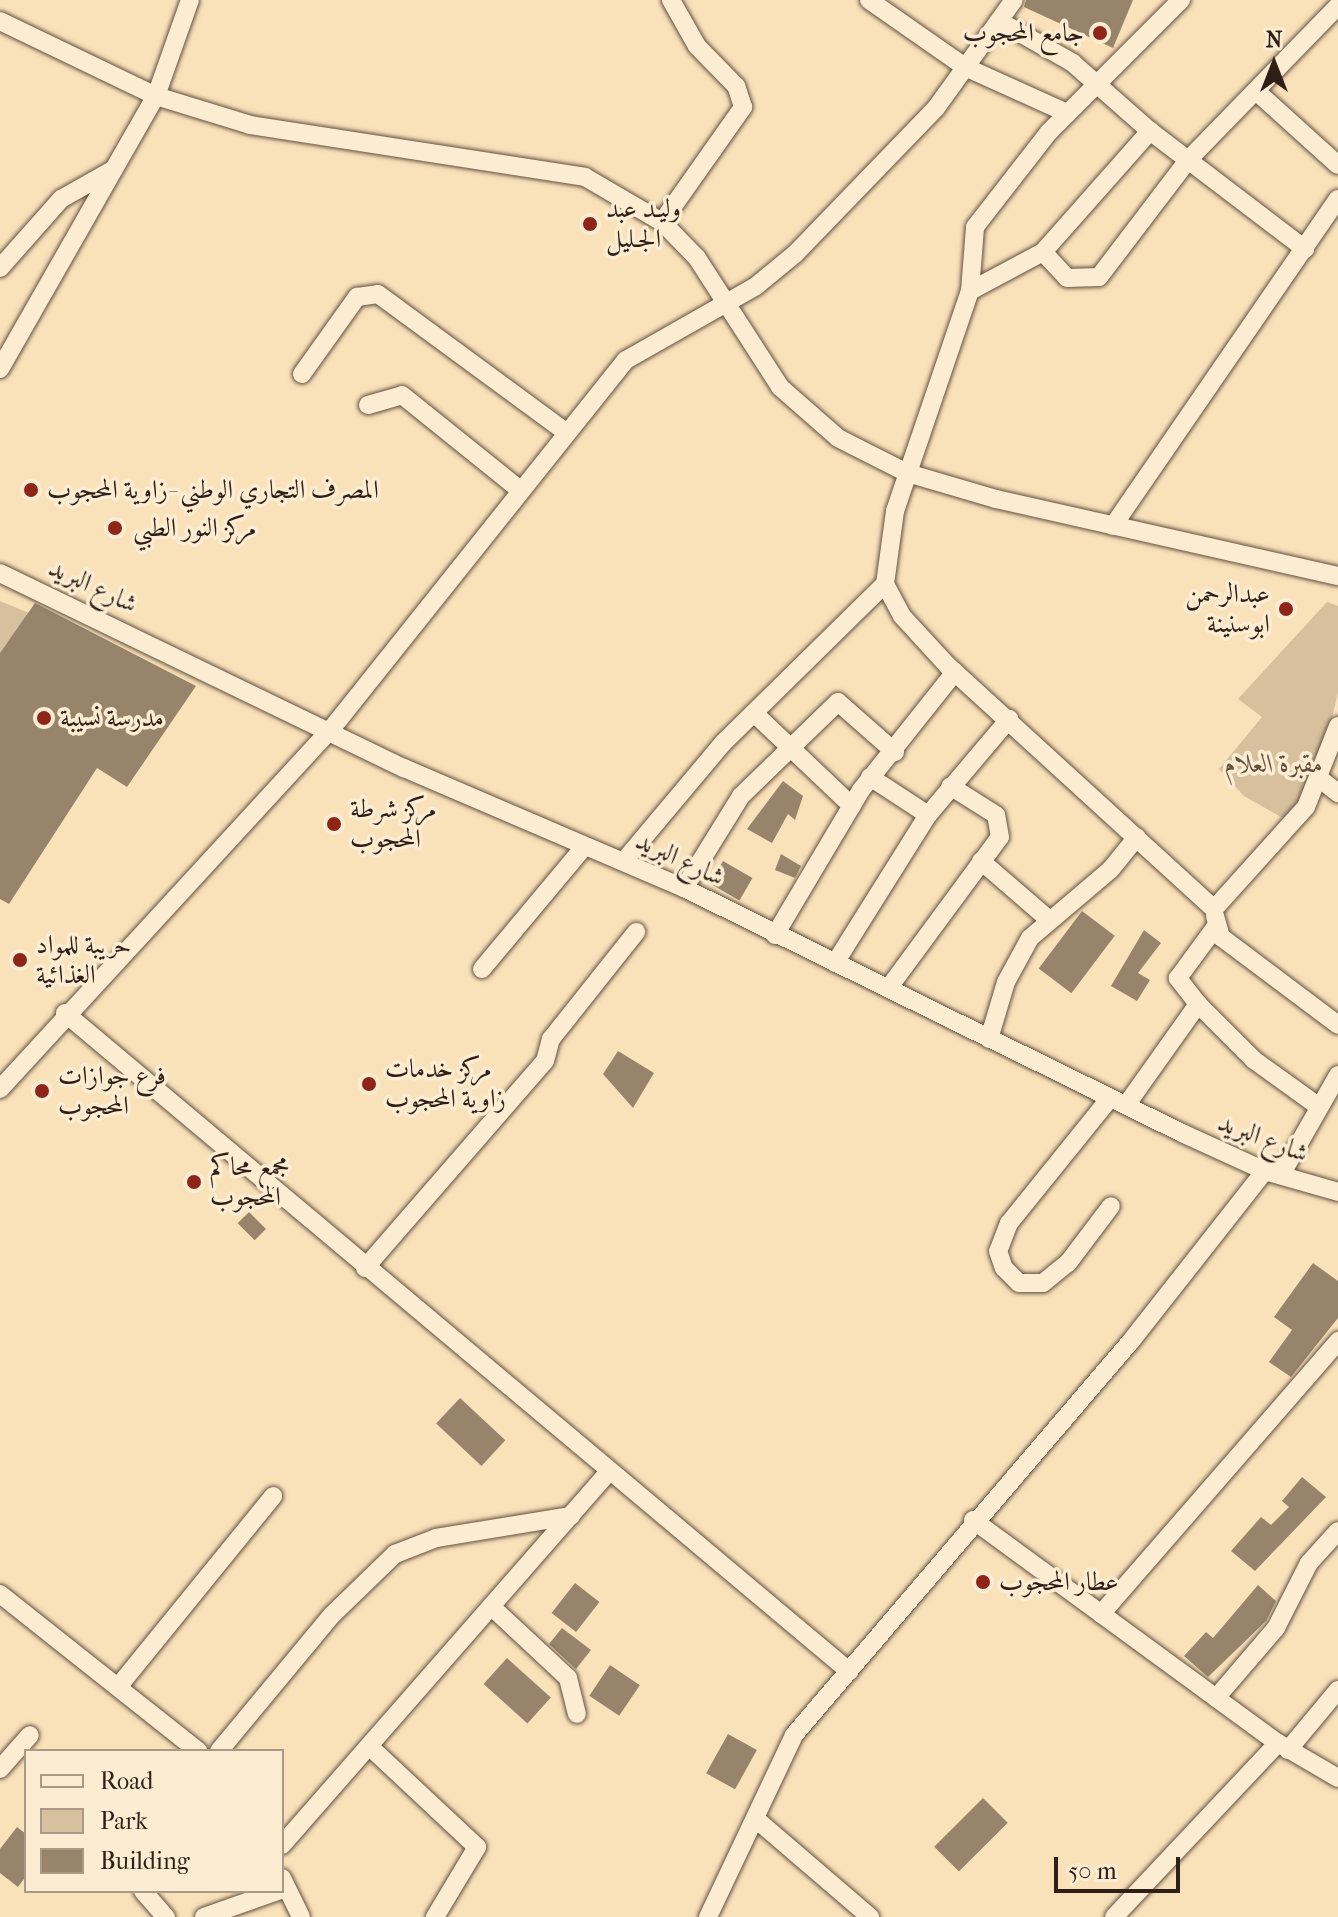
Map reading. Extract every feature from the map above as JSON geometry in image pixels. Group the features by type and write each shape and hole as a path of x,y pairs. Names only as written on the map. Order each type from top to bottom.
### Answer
{"street":[{"path":"0,369 156,96 190,0"},
{"path":"662,222 743,107 736,86 697,46 671,0"},
{"path":"869,0 965,67 1067,113"},
{"path":"0,1089 65,1013 332,728 626,360 726,304 841,211 965,67 1014,0"},
{"path":"1181,0 1102,87 1067,113 975,227 970,291 907,473 886,546 885,584 902,616 955,672 1137,837 1263,971 1338,1025"},
{"path":"1043,252 1067,278 1099,277 1188,160 1338,6"},
{"path":"0,21 156,96 310,138 544,165 585,177 662,222 726,304 762,364 801,407 838,438 907,473 1113,526 1338,576"},
{"path":"999,21 1042,42 1102,87 1150,131 1305,249"},
{"path":"1256,91 1338,165"},
{"path":"970,291 1043,252 1150,131"},
{"path":"0,268 61,199 116,167"},
{"path":"1113,526 1338,199"},
{"path":"302,374 357,297 378,294 566,432"},
{"path":"368,405 402,395 520,490"},
{"name":"شارع البريد","path":"0,573 584,847 684,888 775,935 890,986 989,1039 1273,1173 1337,1190"},
{"path":"624,861 754,713 885,584"},
{"path":"775,935 870,777 895,752 955,672"},
{"path":"684,888 741,796 840,702 895,752"},
{"path":"754,713 852,806"},
{"path":"835,963 928,815 1009,719"},
{"path":"1318,1106 1254,1060 1198,1004 1178,978 1215,917 1306,807 1320,779 1338,726"},
{"path":"870,777 928,815"},
{"path":"1320,779 1338,793"},
{"path":"890,986 1000,837 1000,820 950,786"},
{"path":"989,1039 1016,957 1047,918 1111,869 1137,837"},
{"path":"482,969 584,847"},
{"path":"981,861 1047,918"},
{"path":"365,1268 545,1061 551,1039 636,932"},
{"path":"1111,1206 1068,1263 1043,1283 1019,1283 1004,1268 998,1251 1009,1223 1119,1101 1198,1004"},
{"path":"65,1013 608,1473 849,1671"},
{"path":"708,1917 757,1820 794,1735 973,1520 1131,1341 1273,1173 1338,1075"},
{"path":"1101,1614 1338,1341"},
{"path":"284,1843 494,1609 608,1473"},
{"path":"118,1687 273,1496"},
{"path":"221,1749 332,1615 395,1554 436,1538 571,1516"},
{"path":"973,1520 1283,1746 1338,1778"},
{"path":"1216,1698 1276,1628 1309,1563 1338,1531"},
{"path":"0,1594 191,1749"},
{"path":"494,1609 568,1678 577,1714"},
{"path":"1114,1917 1338,1690"},
{"path":"0,1769 30,1735"},
{"path":"369,1746 477,1847 435,1917"},
{"path":"757,1820 870,1917"},
{"path":"284,1890 301,1917"},
{"path":"145,1893 166,1917"},
{"path":"204,1917 266,1893"}],"green space":[{"path":"0,601 29,613 0,653"},
{"name":"مقبرة العلام","path":"1327,602 1338,606 1338,692 1320,771 1289,817 1281,817 1244,796 1219,769 1262,717 1238,699"}],"building":[{"name":"جامع المحجوب","path":"1026,0 1133,0 1113,48 1024,7"},
{"name":"مدرسة نسيبة","path":"35,603 196,686 127,787 97,768 9,904 0,899 0,653"},
{"path":"783,781 803,796 795,820 788,814 772,843 747,829"},
{"path":"781,854 801,866 795,878 775,870"},
{"path":"723,861 752,878 739,901 710,884"},
{"path":"1082,911 1115,936 1071,993 1039,969"},
{"path":"1144,930 1161,943 1138,973 1150,980 1137,1001 1111,986"},
{"path":"618,1051 654,1073 633,1108 603,1074"},
{"path":"249,1212 266,1229 255,1240 238,1223"},
{"path":"1313,1263 1338,1281 1338,1318 1291,1377 1269,1362 1292,1330 1274,1317"},
{"path":"460,1398 505,1440 481,1466 436,1424"},
{"path":"1302,1477 1326,1497 1255,1571 1231,1551 1261,1517 1271,1525 1289,1507 1282,1501"},
{"path":"575,1583 599,1602 576,1632 552,1613"},
{"path":"1258,1585 1276,1601 1266,1621 1208,1677 1184,1656 1206,1632 1213,1638"},
{"path":"562,1628 591,1650 576,1669 549,1644"},
{"path":"507,1658 551,1697 527,1723 484,1684"},
{"path":"610,1665 640,1685 619,1716 589,1696"},
{"path":"728,1734 757,1750 735,1789 706,1773"},
{"path":"983,1798 1008,1823 959,1872 934,1847"},
{"path":"17,1827 24,1832 24,1879 18,1887 0,1873 0,1849"}],"place":[{"name":"جامع المحجوب","path":"1100,33"},
{"name":"وليـد عبد الجـليل","path":"590,224"},
{"name":"المصرف التجاري الوطني -زاوية المحجوب","path":"31,490"},
{"name":"مركز النور الطبي","path":"115,528"},
{"name":"عبدالرحمن ابوسنينة","path":"1286,609"},
{"name":"مدرسة نسيبة","path":"44,718"},
{"name":"مركز شرطة المحجوب","path":"334,824"},
{"name":"حريبة للمواد الغذائية","path":"20,960"},
{"name":"مركز خدمات زاوية المحجوب","path":"369,1084"},
{"name":"فرع جوازات المحجوب","path":"42,1091"},
{"name":"مجمع محاكم المحجوب","path":"194,1182"},
{"name":"عطار المحجوب","path":"983,1582"}]}
